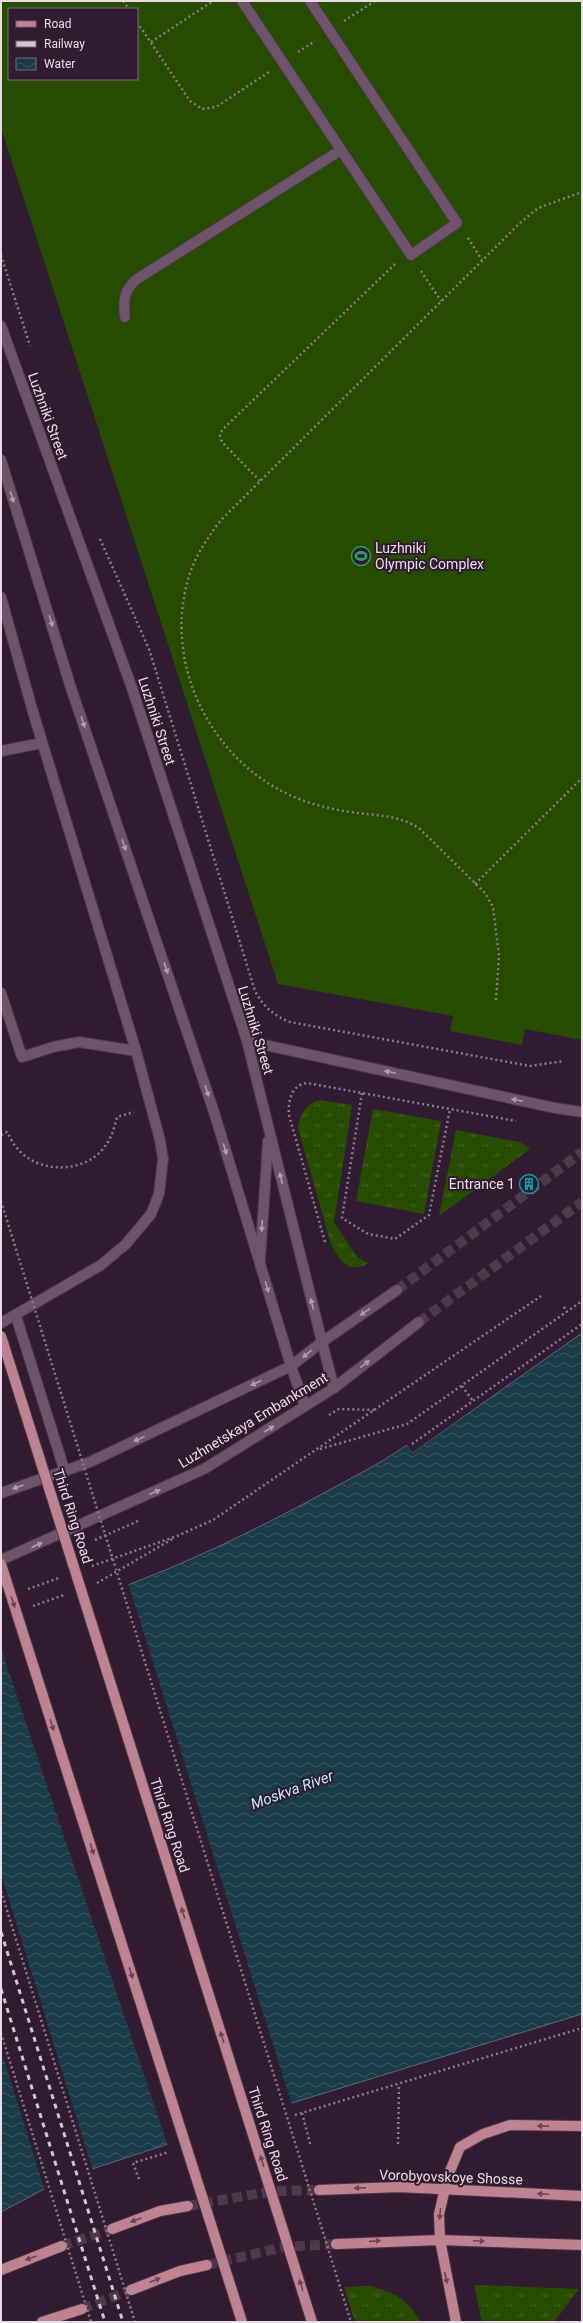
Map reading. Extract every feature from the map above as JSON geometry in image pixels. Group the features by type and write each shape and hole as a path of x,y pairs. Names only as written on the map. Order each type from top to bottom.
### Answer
{"main road":[{"name":"Third Ring Road","path":"1,1336 312,2322"},
{"path":"1,1564 242,2322"},
{"path":"456,2322 440,2240 439,2214 444,2188 460,2147 483,2134 510,2125 582,2126"},
{"name":"Vorobyovskoye Shosse","path":"319,2190 399,2187 444,2188 582,2196"},
{"path":"112,2229 160,2211 188,2206"},
{"path":"336,2244 440,2240 582,2245"},
{"path":"1,2270 62,2246"},
{"path":"131,2290 180,2271 207,2265"},
{"path":"42,2322 82,2309"}],"street":[{"path":"242,1 410,253 458,223 310,1"},
{"path":"125,317 123,301 125,295 137,279 341,150"},
{"name":"Luzhniki Street","path":"1,326 132,688 247,1041 334,1388"},
{"path":"1,460 70,685 214,1112 291,1366 305,1406"},
{"path":"1,597 42,743 136,1051 160,1140 163,1159 159,1194 151,1214 126,1244 101,1265 16,1316 1,1323"},
{"path":"1,751 42,743"},
{"path":"1,993 22,1057 54,1047 79,1042 136,1051"},
{"path":"247,1041 548,1107 582,1112"},
{"name":"Luzhniki Street","path":"260,1262 269,1131"},
{"name":"Luzhnetskaya Embankment","path":"1,1493 65,1472 90,1462 291,1366 322,1342 397,1290"},
{"path":"16,1316 65,1472"},
{"name":"Luzhnetskaya Embankment","path":"1,1560 204,1469 334,1388 419,1322"}],"path":[{"path":"151,42 213,1"},
{"path":"138,23 190,101 202,109 216,107 283,62"},
{"path":"496,1000 499,956 495,916 490,900 419,828 412,824 393,816 351,812 316,805 291,795 268,782 231,752 218,736 201,710 187,670 184,652 182,612 185,592 193,564 210,534 221,520 482,260 538,208 582,192"},
{"path":"458,223 482,260"},
{"path":"260,481 222,442 220,436 222,430 410,253 441,301"},
{"path":"1,255 32,352"},
{"path":"98,536 148,644 255,991 261,1002 275,1015 290,1022 530,1066 564,1061"},
{"path":"475,884 582,778"},
{"path":"325,1242 289,1115 288,1104 294,1090 300,1084 307,1083 516,1121"},
{"path":"362,1093 342,1218 368,1234 395,1239 429,1215 450,1109"},
{"path":"1,1135 7,1132 17,1149 32,1160 50,1167 68,1168 86,1162 102,1151 112,1135 117,1117"},
{"path":"1,1201 351,2322"},
{"path":"90,1567 213,1520 541,1296"},
{"path":"318,1449 407,1424 582,1301"},
{"path":"564,1307 567,1312"},
{"path":"412,1444 582,1324"},
{"path":"462,1386 473,1401"},
{"path":"23,1591 60,1578"},
{"path":"1,1891 135,2322"},
{"path":"295,2115 582,2028"},
{"path":"1,2033 91,2322"},
{"path":"398,2084 398,2144"},
{"path":"302,2113 311,2147"},
{"path":"138,2180 133,2163 169,2152"}],"green space":[{"name":"Luzhniki Olympic Complex","path":"4,1 582,1 582,1040 525,1029 522,1045 450,1031 453,1016 278,984 1,128 1,3"},
{"path":"320,1100 352,1105 334,1223 358,1258 369,1263 361,1266 350,1267 342,1261 331,1244 298,1128 300,1118 307,1106"},
{"path":"373,1109 441,1121 424,1214 356,1201"},
{"path":"456,1130 520,1142 530,1149 439,1216"},
{"path":"474,2285 579,2289 554,2322 482,2322"},
{"path":"371,2286 400,2298 411,2308 421,2322 355,2322 344,2287"}],"water":[{"name":"Moskva River","path":"582,1333 582,2014 292,2103 65,2178 1,2212 1,1647 117,1604 112,1591 166,1570 245,1534 365,1471 407,1445 412,1453"}],"pier":[{"path":"582,1331 412,1453 406,1444 413,1450"},
{"path":"128,1583 292,2105 168,2146 1,1648 1,1645 115,1603 111,1590"},
{"path":"1,1874 93,2171 66,2180 45,2191 1,2050"}],"tunnel":[{"path":"397,1290 582,1152"},
{"path":"419,1322 582,1202"},
{"path":"188,2206 273,2191 319,2190"},
{"path":"62,2246 112,2229"},
{"path":"207,2265 284,2247 336,2244"},
{"path":"82,2309 131,2290"}],"railway":[{"path":"1,1932 123,2322"},
{"path":"1,1989 105,2322"}],"place":[{"name":"Luzhniki Olympic Complex","path":"361,556"},
{"name":"Entrance 1","path":"529,1184"}]}
